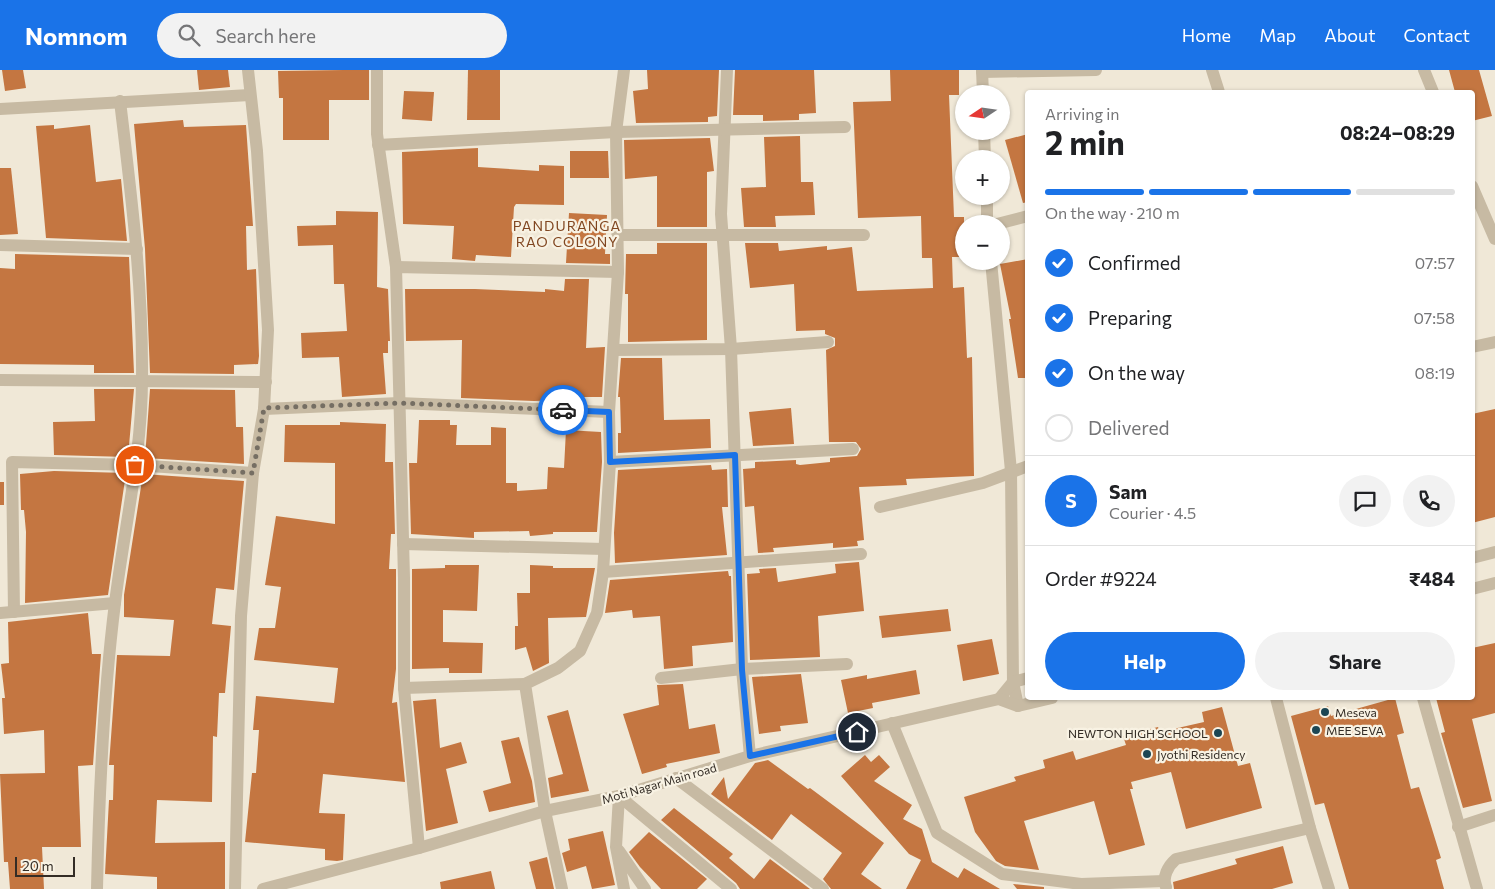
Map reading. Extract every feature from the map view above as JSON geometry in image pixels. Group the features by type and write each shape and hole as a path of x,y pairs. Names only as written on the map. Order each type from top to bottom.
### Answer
{"street":[{"path":"235,889 242,616 253,473 264,408 268,330 257,151 248,70"},
{"path":"377,70 378,145 396,266 403,544 404,688 419,848"},
{"path":"404,688 525,684 558,668 580,652 597,613 603,572 610,462 609,412 618,272 616,132 624,70"},
{"path":"727,70 721,214 731,348 740,564 742,670 750,756"},
{"path":"983,85 982,71 1096,70"},
{"path":"1212,70 1218,90"},
{"path":"1424,70 1432,90"},
{"path":"0,109 250,95"},
{"path":"97,889 100,765 115,604 135,465 142,380 138,249 120,102"},
{"path":"378,145 616,132 846,127"},
{"path":"1475,193 1495,240"},
{"path":"1010,221 1025,217"},
{"path":"618,236 864,235"},
{"path":"0,245 138,249"},
{"path":"396,266 618,272"},
{"path":"992,270 1011,471 1014,682 1018,706"},
{"path":"614,350 731,348 828,342"},
{"path":"1475,346 1495,342"},
{"path":"0,380 266,382"},
{"path":"264,408 399,403 609,412"},
{"path":"610,462 853,449"},
{"path":"14,612 12,462 135,465 253,473"},
{"path":"880,507 983,483 1025,467"},
{"path":"403,544 604,549"},
{"path":"1475,557 1495,552"},
{"path":"603,572 740,564 861,554"},
{"path":"1475,588 1495,583"},
{"path":"0,613 115,604"},
{"path":"661,678 742,670 847,664"},
{"path":"1025,679 1014,682 999,699 1018,706 1044,700"},
{"path":"525,684 545,811 562,889"},
{"name":"Moti Nagar Main road","path":"263,889 419,848 545,811 619,796 750,756 999,699"},
{"path":"1277,700 1310,828 1329,889"},
{"path":"1424,700 1477,889"},
{"path":"892,724 937,833 1002,874 1080,884 1165,885 1169,865 1176,859 1310,828"},
{"path":"676,778 823,889"},
{"path":"619,796 616,847 624,889"},
{"path":"619,796 731,889"},
{"path":"1458,827 1495,815"},
{"path":"616,847 645,889"}],"building":[{"path":"2,70 23,70 26,88 5,91"},
{"path":"197,70 228,70 230,87 199,90"},
{"path":"369,70 369,100 329,100 329,140 283,140 283,98 279,98 278,71"},
{"path":"468,70 500,70 500,120 467,120"},
{"path":"647,70 719,70 717,116 708,117 708,122 636,123 633,91 648,89"},
{"path":"735,70 814,70 816,113 799,114 799,120 763,121 763,115 733,115"},
{"path":"890,70 959,70 959,85 955,85 955,95 949,95 955,217 955,257 952,257 953,288 964,287 967,358 972,357 974,476 906,479 907,485 859,487 864,540 857,541 858,546 833,548 833,543 773,548 774,552 758,553 754,506 745,507 743,469 755,468 755,462 796,460 796,464 800,465 830,462 830,458 857,456 861,449 856,442 829,442 826,350 835,346 835,338 825,334 825,330 796,331 794,284 750,288 745,243 778,243 779,251 827,246 827,250 852,247 857,291 933,288 932,258 922,258 921,216 858,218 853,102 891,101"},
{"path":"1449,70 1479,70 1492,116 1475,120 1475,90 1454,90"},
{"path":"404,91 434,92 432,121 402,119"},
{"path":"183,120 184,127 246,125 253,226 246,226 247,270 256,269 259,356 258,364 234,365 234,374 150,373 145,249 134,124"},
{"path":"54,125 54,129 90,125 96,182 121,179 127,241 46,238 36,126"},
{"path":"1025,135 1025,203 1023,203 1010,158 1010,150 1008,150 1005,140"},
{"path":"800,136 801,182 813,182 815,215 775,216 776,227 744,227 741,188 766,187 764,137"},
{"path":"710,138 714,171 707,172 707,227 657,227 657,176 625,179 624,140"},
{"path":"478,148 478,167 539,171 539,165 564,166 564,205 516,204 514,207 511,257 476,255 475,261 452,259 454,226 403,224 402,152"},
{"path":"570,151 608,151 609,178 570,178"},
{"path":"0,168 11,168 18,234 0,235"},
{"path":"336,211 378,212 377,287 388,289 390,341 388,341 388,353 383,353 386,394 342,397 339,357 302,358 301,333 347,331 344,284 334,284 333,245 298,246 297,226 336,225"},
{"path":"569,213 607,215 605,254 610,254 610,264 566,263"},
{"path":"657,243 707,243 707,340 628,342 628,294 625,294 626,254 657,254"},
{"path":"15,254 129,257 134,373 94,373 94,365 0,364 0,268 15,269"},
{"path":"1025,260 1025,378 1018,378 1009,319 1011,319 1001,270 1010,270 1010,262"},
{"path":"565,279 589,279 586,348 605,347 602,397 563,397 563,400 534,401 461,398 462,340 406,341 405,289 545,292 545,289 564,291"},
{"path":"621,358 662,358 664,420 710,419 711,448 618,453 618,433 621,433 620,397 618,397"},
{"path":"94,389 134,389 128,457 54,455 53,422 95,421"},
{"path":"150,389 235,390 236,427 243,427 244,464 145,458"},
{"path":"791,408 794,444 753,446 749,412"},
{"path":"1495,409 1495,517 1475,522 1475,413"},
{"path":"419,420 450,420 450,425 457,425 456,445 491,445 491,427 506,428 506,483 517,483 517,491 547,489 548,467 564,468 566,430 601,432 602,462 597,532 553,532 553,534 530,536 529,531 474,532 474,538 411,534 409,463 417,463"},
{"path":"340,422 386,424 385,462 393,462 395,534 391,534 389,569 396,569 396,669 392,703 397,702 405,782 323,774 319,813 345,814 343,860 337,861 325,860 325,849 245,842 252,773 256,773 259,730 253,730 256,696 334,703 338,668 254,660 259,628 275,628 281,587 265,585 276,516 335,524 335,463 284,462 285,425 340,425"},
{"path":"711,465 712,470 727,469 728,507 722,507 727,555 615,563 614,533 618,470"},
{"path":"54,471 126,473 108,595 25,603 26,532 24,510 21,510 20,474"},
{"path":"143,474 244,481 234,590 216,588 212,624 231,626 225,693 219,693 217,737 213,736 212,802 157,800 155,843 225,842 225,889 157,889 157,877 105,874 109,800 113,800 114,765 109,765 117,655 170,656 174,620 124,617 124,595"},
{"path":"0,482 4,482 4,505 0,505"},
{"path":"859,562 864,611 818,616 820,657 750,660 747,574 760,573 759,569 776,568 778,582 836,573 835,564"},
{"path":"445,565 479,565 477,611 443,610 443,642 483,643 482,673 449,673 449,668 412,669 412,569 445,568"},
{"path":"530,565 553,566 553,568 595,568 586,617 548,618 549,663 533,671 526,647 515,650 515,626 518,626 517,593 530,593"},
{"path":"728,571 729,576 731,576 733,642 692,646 693,666 664,669 660,616 633,618 632,610 605,613 610,580"},
{"path":"948,609 951,631 882,638 879,616"},
{"path":"88,613 92,654 101,654 93,765 78,766 81,847 42,847 44,889 10,889 8,862 4,862 0,774 45,773 44,730 4,734 2,698 5,698 1,664 9,663 8,622"},
{"path":"992,639 999,674 963,681 957,645"},
{"path":"1495,643 1495,713 1472,719 1492,801 1463,808 1441,733 1445,732 1437,700 1475,700 1475,647"},
{"path":"916,670 920,694 872,703 873,708 848,713 841,680 867,675 867,679"},
{"path":"801,674 808,723 780,726 781,731 759,734 752,677"},
{"path":"683,684 689,729 715,724 720,753 666,764 667,767 642,774 623,714 659,705 657,685"},
{"path":"436,699 440,748 461,742 467,763 446,769 458,823 426,831 413,701"},
{"path":"1388,700 1396,700 1404,733 1397,735 1411,789 1419,787 1441,858 1436,860 1444,889 1349,889 1324,803 1315,805 1291,716 1328,706 1331,716"},
{"path":"1222,707 1238,766 1250,763 1262,808 1186,829 1171,772 1131,782 1133,789 1130,789 1145,845 1109,855 1094,801 1024,821 1039,870 1005,866 996,861 975,832 964,797 1016,781 1014,777 1045,768 1043,760 1073,751 1076,760 1126,745 1123,736 1158,727 1160,732 1204,722 1202,712"},
{"path":"568,710 589,791 551,798 548,778 563,774 547,716"},
{"path":"519,737 532,781 535,802 489,812 483,791 511,783 501,741"},
{"path":"865,755 871,762 879,755 890,767 874,781 912,805 903,819 922,829 932,862 958,878 964,868 1000,889 906,889 921,860 909,854 841,776"},
{"path":"768,760 808,789 810,788 884,843 861,874 882,889 831,889 823,879 842,853 791,814 772,840 711,794 724,777 728,799 755,763"},
{"path":"674,808 733,854 729,858 754,879 770,859 810,889 740,889 736,883 661,820"},
{"path":"603,831 615,885 592,889 586,866 567,872 562,853 570,850 568,839"},
{"path":"649,832 707,879 697,889 661,889 629,852"},
{"path":"1283,846 1293,883 1272,889 1174,889 1173,882 1237,864 1235,859"},
{"path":"547,857 554,889 536,889 529,862"},
{"path":"491,871 495,889 441,889 440,882"},
{"path":"1013,884 1044,887 1044,889 1017,889"}],"way so far":[{"path":"135,465 253,473 264,408 399,403 563,410"}],"place":[{"name":"Meseva","path":"1325,712"},
{"name":"MEE SEVA","path":"1316,730"},
{"name":"NEWTON HIGH SCHOOL","path":"1218,733"},
{"name":"Jyothi Residency","path":"1147,754"}],"district":[{"name":"PANDURANGA RAO COLONY","path":"567,234"}],"route":[{"path":"563,410 609,412 610,462 735,455 742,670 750,756 857,732"}]}
